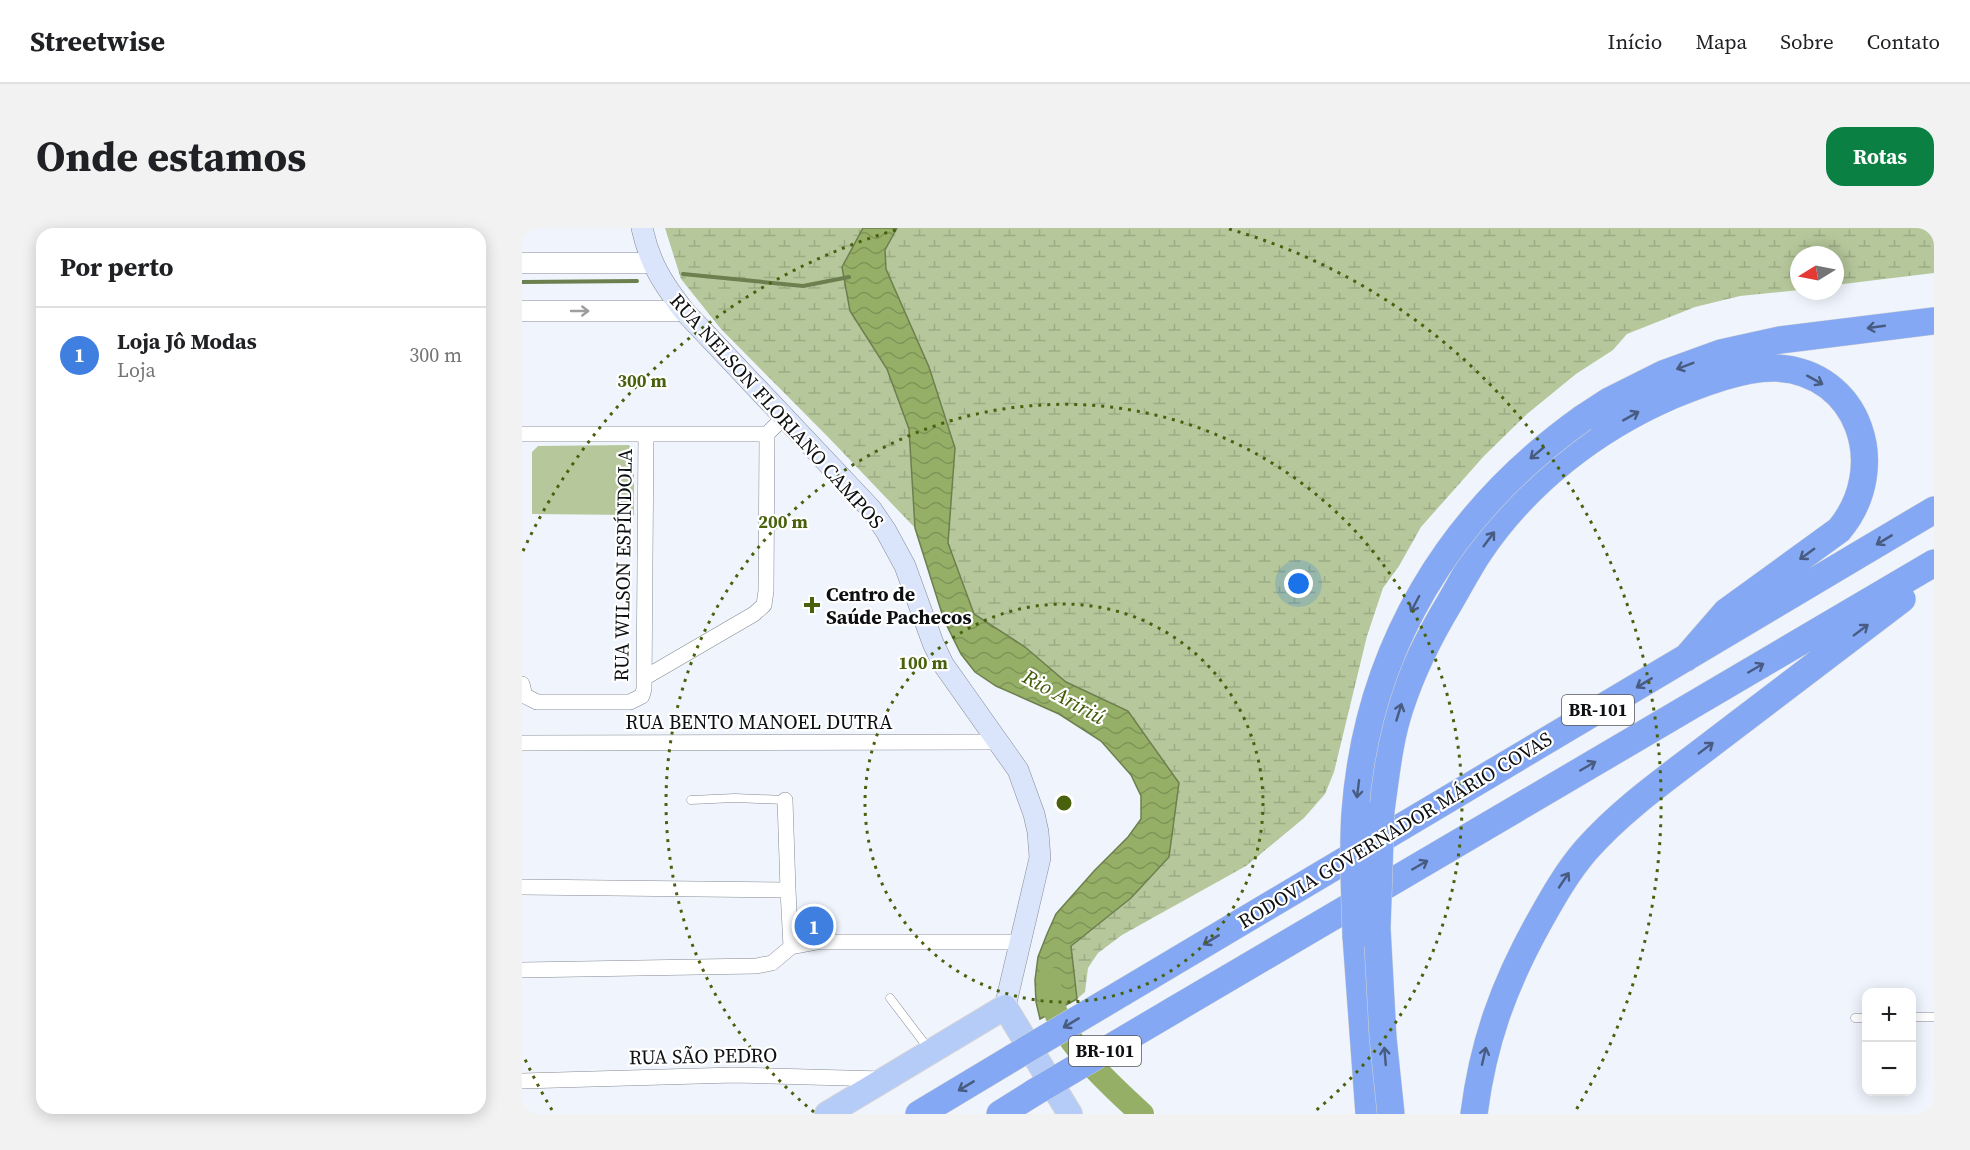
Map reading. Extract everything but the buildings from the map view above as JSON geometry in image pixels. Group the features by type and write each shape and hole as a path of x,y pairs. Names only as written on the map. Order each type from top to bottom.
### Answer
{"highway":[{"path":"1369,1114 1356,936 1355,814 1364,750 1384,675 1410,613 1444,556 1478,512 1508,479 1541,449 1583,418 1645,383 1721,353 1780,340 1934,321"},
{"name":"BR-101","path":"1391,1114 1383,1038 1377,928 1381,810 1392,739 1400,708 1436,624 1481,550 1498,527 1537,484 1582,447 1622,421 1656,403 1710,382 1764,368 1791,370 1817,380 1838,396 1855,419 1864,444 1866,470 1860,496 1848,519 1829,538 1726,612 1686,658"},
{"name":"RODOVIA GOVERNADOR MÁRIO COVAS","path":"919,1114 1934,510"},
{"name":"RODOVIA GOVERNADOR MÁRIO COVAS","path":"1000,1114 1934,563"},
{"path":"1474,1114 1478,1081 1490,1031 1503,996 1549,904 1566,876 1586,850 1634,804 1907,594 1934,570"}],"main road":[{"name":"RUA NELSON FLORIANO CAMPOS","path":"642,228 651,263 684,311 855,491 886,531 905,566 933,644 943,664 1018,770 1027,791 1038,832 1040,858 1005,1007"},
{"path":"828,1114 1005,1007 1070,1114"}],"street":[{"path":"522,263 651,263"},
{"path":"522,311 684,311"},
{"path":"644,678 754,614 764,605 767,434 784,417"},
{"path":"522,434 767,434"},
{"name":"RUA WILSON ESPÍNDOLA","path":"524,690 537,702 630,702 642,696 646,434"},
{"name":"RUA BENTO MANOEL DUTRA","path":"522,743 996,742"},
{"path":"785,800 791,947"},
{"path":"522,887 788,890"},
{"path":"522,970 765,965 772,963 791,947 816,942 1021,942"},
{"name":"RUA SÃO PEDRO","path":"522,1081 734,1075 886,1079"}],"lane":[{"path":"691,800 735,798 785,800"},
{"path":"890,998 930,1052"},
{"path":"1916,1017 1934,1017"},
{"path":"1855,1018 1862,1018"}],"green space":[{"path":"665,228 863,228 842,267 850,311 887,369 909,429 915,528 721,329 681,279"},
{"path":"897,228 1934,228 1934,273 1844,284 1844,246 1790,246 1790,291 1740,296 1695,307 1627,334 1613,350 1576,374 1527,414 1484,456 1421,527 1399,566 1383,588 1367,636 1334,772 1325,794 1304,818 1246,866 1122,935 1098,953 1088,968 1085,992 1077,999 1070,946 1131,898 1169,857 1128,711 1066,682 1025,647 974,614 948,543 955,448 929,367 886,269 885,250"},
{"path":"629,445 634,452 634,515 532,514 532,452 538,446"}],"water":[{"path":"863,228 897,228 885,250 886,269 929,367 955,448 948,543 974,614 1025,647 1066,682 1128,711 1179,783 1169,857 1131,898 1071,946 1077,999 1040,1019 1036,1002 1035,980 1038,957 1056,914 1128,837 1141,819 1141,796 1131,775 1101,741 1059,714 996,686 975,672 961,654 944,620 915,528 909,429 887,369 850,311 842,267"}],"waterway":[{"path":"683,274 803,286 849,277"},
{"path":"522,282 637,281"},
{"name":"Rio Aririú","path":"1049,979 1051,998 1068,1036 1112,1087 1142,1114"}],"place":[{"name":"Centro de Saúde Pachecos","path":"812,605"},
{"name":"Loja Jô Modas","path":"814,926"}]}
